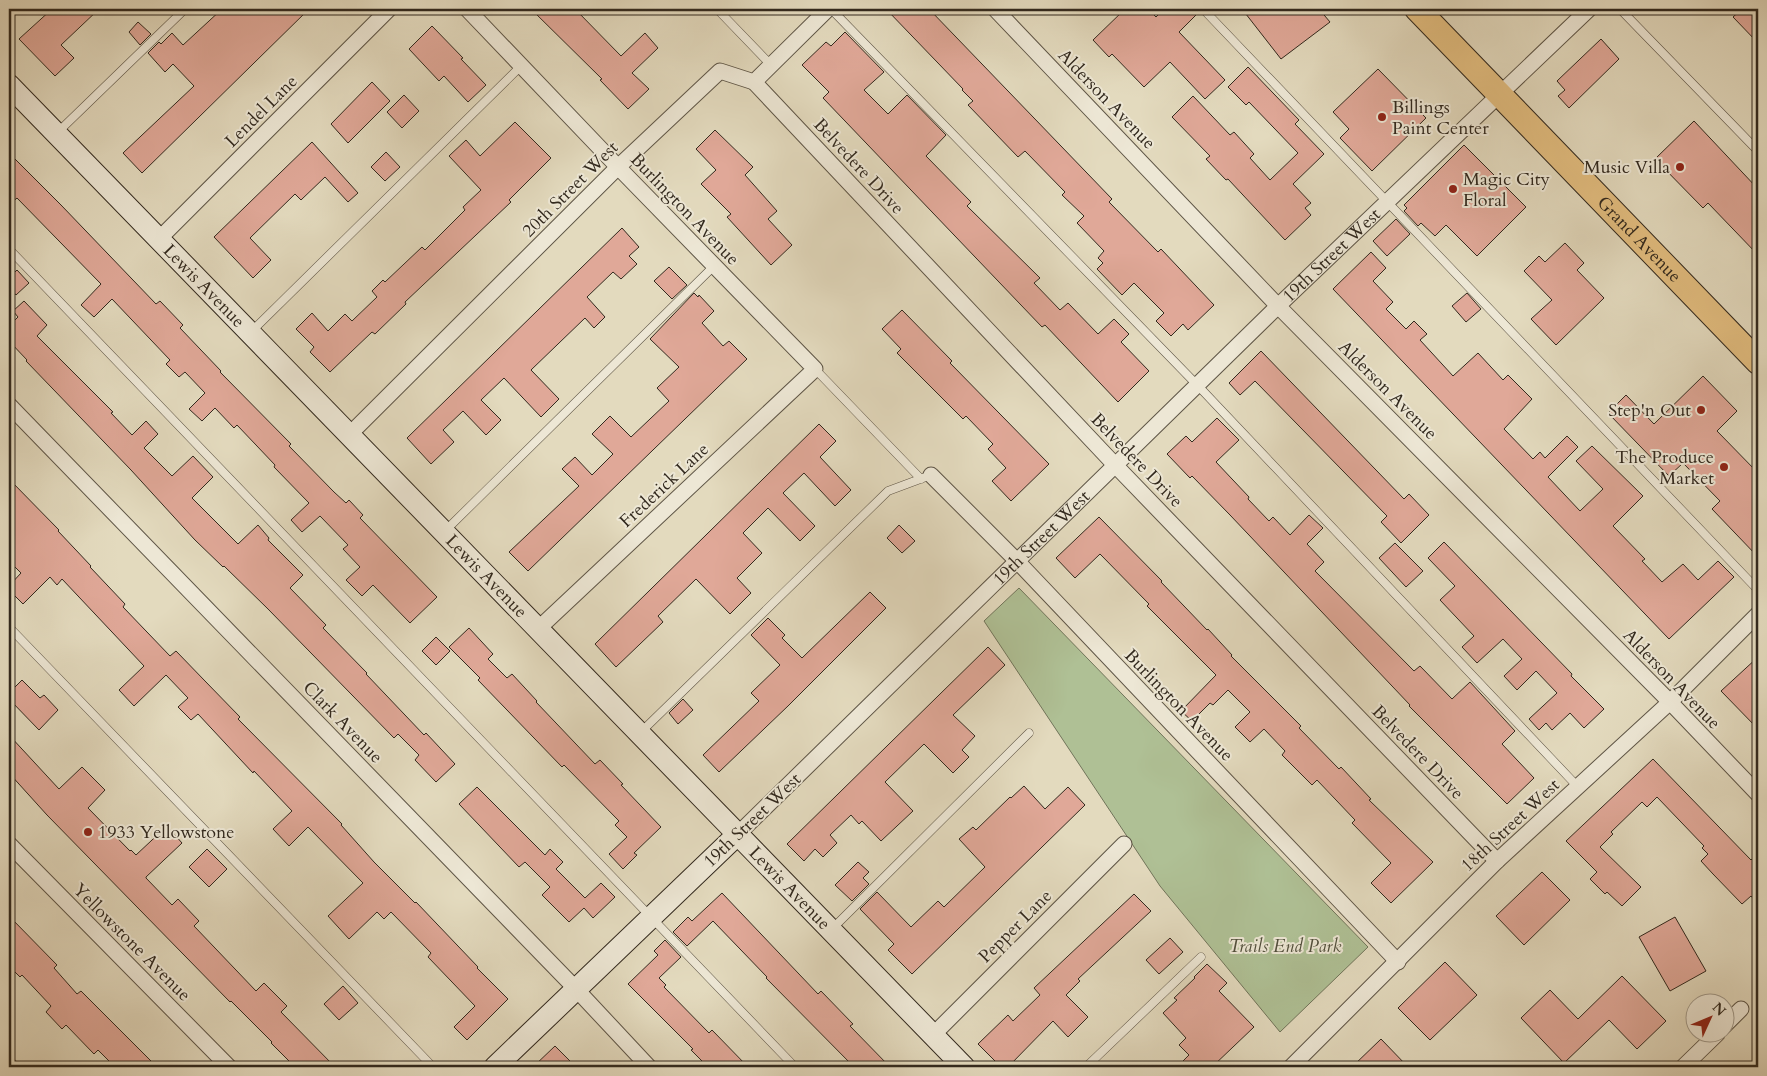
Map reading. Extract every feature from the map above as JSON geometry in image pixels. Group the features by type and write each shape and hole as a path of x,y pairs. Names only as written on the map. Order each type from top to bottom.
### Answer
{"main road":[{"name":"Grand Avenue","path":"1417,9 1758,362"}],"street":[{"name":"Lendel Lane","path":"159,239 389,9"},
{"name":"Burlington Avenue","path":"467,9 815,369"},
{"path":"754,82 829,9"},
{"name":"Alderson Avenue","path":"995,9 1278,306 1670,702 1758,794"},
{"name":"19th Street West","path":"495,1067 738,834 1278,306 1589,9"},
{"name":"20th Street West","path":"350,435 618,167 720,71 754,82"},
{"name":"Belvedere Drive","path":"754,82 1116,466 1498,861"},
{"name":"Lewis Avenue","path":"9,85 964,1067"},
{"name":"Frederick Lane","path":"538,629 815,369"},
{"name":"Clark Avenue","path":"9,405 576,989 649,1067"},
{"name":"Burlington Avenue","path":"926,477 1017,561 1398,962"},
{"name":"18th Street West","path":"1291,1067 1498,861 1670,702 1758,614"},
{"name":"Yellowstone Avenue","path":"9,844 229,1067"},
{"name":"Pepper Lane","path":"933,1035 1124,844"},
{"path":"1734,1016 1741,1009"},
{"path":"1684,1067 1707,1044"}],"lane":[{"path":"56,133 185,9"},
{"path":"717,9 771,65"},
{"path":"829,9 1198,385 1578,787"},
{"path":"1203,9 1758,590"},
{"path":"1620,9 1758,151"},
{"path":"250,333 521,66"},
{"path":"9,249 795,1067"},
{"path":"444,532 714,266"},
{"path":"639,733 888,491 926,477 815,369"},
{"path":"9,627 434,1067"},
{"path":"831,930 1029,733"},
{"path":"1086,1067 1201,957"},
{"path":"9,1060 16,1067"}],"green space":[{"name":"Trails End Park","path":"1019,588 1368,947 1280,1032 1160,886 984,621"}],"building":[{"path":"52,9 99,9 61,45 74,58 55,76 19,39"},
{"path":"222,9 309,9 142,173 123,153 194,86 173,64 165,72 148,53 172,33 183,45"},
{"path":"531,9 575,9 621,56 645,33 658,48 632,73 649,89 628,109 600,80 602,79"},
{"path":"886,9 929,9 1112,199 1109,202 1158,252 1161,249 1214,305 1188,330 1183,324 1171,336 1156,321 1164,313 1134,283 1122,295 1097,269 1103,263 1098,258 1104,251 1077,223 1084,216 1062,195 1065,192 1025,151 1018,157 968,105 973,101 963,89"},
{"path":"1125,9 1148,9 1156,17 1164,9 1198,9 1199,12 1179,32 1225,80 1205,99 1170,62 1144,87 1112,54 1109,57 1093,40"},
{"path":"1242,9 1319,9 1330,22 1281,59"},
{"path":"1742,9 1758,9 1758,43 1733,17"},
{"path":"138,22 151,34 140,45 129,32"},
{"path":"432,26 486,85 468,102 444,76 439,81 409,49"},
{"path":"845,32 884,72 864,90 888,114 907,95 946,135 926,156 971,202 967,206 1040,278 1034,283 1060,310 1068,303 1098,334 1114,319 1129,334 1121,342 1149,371 1118,402 1045,325 1042,327 823,98 829,92 802,65 826,42 831,46"},
{"path":"1601,39 1619,59 1569,108 1558,96 1565,90 1557,81"},
{"path":"1248,67 1299,120 1295,124 1324,154 1293,184 1311,203 1305,208 1311,215 1285,240 1228,179 1226,180 1206,159 1210,156 1172,117 1193,96 1230,135 1234,132 1254,154 1250,158 1270,180 1298,153 1249,102 1246,105 1228,87"},
{"path":"1378,69 1426,118 1372,171 1340,138 1349,129 1333,112"},
{"path":"372,82 390,101 348,143 331,124"},
{"path":"404,95 419,111 402,128 387,112"},
{"path":"1694,121 1758,189 1758,255 1708,203 1703,208 1655,159"},
{"path":"515,122 551,158 509,200 511,202 405,302 406,304 375,334 372,332 330,372 310,352 314,347 296,329 312,313 328,331 345,314 352,321 377,297 372,291 383,280 385,282 422,247 425,250 465,210 463,207 481,190 449,156 466,140 480,156"},
{"path":"715,130 753,167 745,175 777,211 768,219 792,245 771,265 727,217 731,214 701,184 716,170 696,149"},
{"path":"312,142 358,193 348,202 325,177 301,200 295,194 250,238 271,260 253,278 214,237"},
{"path":"1464,145 1526,207 1477,256 1446,225 1435,236 1421,223 1418,226 1404,211 1407,208 1404,205"},
{"path":"386,152 400,167 385,181 371,167"},
{"path":"9,153 156,304 160,301 183,325 180,328 220,372 291,444 289,446 346,503 349,500 363,515 360,518 437,597 410,623 373,585 362,596 346,580 360,567 343,549 348,545 320,516 302,532 291,520 309,503 237,425 234,428 215,408 202,421 189,409 205,393 185,372 179,377 166,364 170,360 112,299 94,317 81,305 101,284 17,198 9,205"},
{"path":"1396,219 1410,234 1387,256 1373,241"},
{"path":"622,228 639,247 629,256 637,264 621,279 613,272 587,297 605,317 594,328 585,318 531,370 559,399 541,417 504,378 481,400 501,420 486,435 463,411 443,430 454,442 431,464 407,438"},
{"path":"1565,243 1584,263 1577,270 1604,298 1556,345 1531,319 1552,300 1524,271 1539,256 1545,262"},
{"path":"1371,252 1386,268 1373,281 1393,302 1386,309 1406,329 1414,321 1427,334 1420,340 1453,376 1478,353 1503,380 1508,375 1532,399 1504,429 1533,459 1540,452 1545,458 1567,436 1578,447 1548,477 1580,511 1603,489 1576,461 1592,446 1643,496 1613,526 1645,559 1642,561 1662,582 1683,564 1698,580 1718,561 1734,577 1669,639 1333,289"},
{"path":"669,267 687,285 672,299 654,281"},
{"path":"17,270 29,283 16,295 9,287 9,278"},
{"path":"694,293 698,297 699,295 714,311 702,323 723,346 729,341 747,359 528,571 509,552 579,486 562,469 575,457 592,475 613,454 592,434 610,416 631,437 669,401 657,388 679,367 650,339"},
{"path":"1467,293 1481,309 1466,322 1452,306"},
{"path":"24,301 47,325 37,336 113,412 111,413 132,435 146,421 158,434 144,448 172,476 193,456 213,477 192,498 238,544 258,525 269,538 268,540 303,575 290,588 326,625 323,628 366,674 424,735 426,733 455,764 436,782 415,760 419,755 398,734 394,738 268,609 195,540 131,470 26,361 9,341 9,326 18,317 13,311"},
{"path":"902,310 952,361 950,363 1049,464 1011,501 992,481 1006,468 988,449 993,444 966,416 963,419 897,353 901,349 882,329"},
{"path":"1261,351 1404,499 1409,494 1429,515 1401,543 1381,522 1387,516 1255,381 1240,395 1229,383"},
{"path":"1703,376 1737,411 1717,431 1758,473 1758,557 1712,509 1720,501 1683,463 1669,476 1608,413 1626,395 1654,424"},
{"path":"1217,418 1239,440 1216,462 1269,521 1273,517 1290,535 1309,515 1323,528 1307,544 1324,562 1315,571 1414,671 1420,666 1452,699 1470,682 1515,731 1502,744 1534,778 1507,804 1409,706 1230,515 1192,476 1190,478 1167,454 1186,436 1192,442"},
{"path":"819,424 836,441 820,457 851,490 835,506 804,473 783,493 815,526 800,541 768,508 743,533 762,553 737,578 751,593 730,614 696,579 658,616 663,622 616,667 595,644"},
{"path":"9,479 59,530 125,604 123,607 170,656 176,651 240,717 238,719 342,824 374,862 416,902 508,999 467,1040 454,1027 475,1006 428,957 431,953 391,912 384,919 377,912 349,939 328,916 363,883 308,827 289,846 273,829 292,811 254,771 253,773 198,714 191,720 178,707 188,698 166,675 134,706 119,690 144,666 62,579 57,585 50,577 23,604 9,590 9,586 21,573 9,561"},
{"path":"1099,517 1208,629 1231,656 1301,726 1299,728 1339,769 1341,767 1371,799 1369,800 1433,862 1391,903 1371,883 1391,863 1352,823 1355,820 1317,780 1312,785 1282,755 1285,751 1264,729 1250,742 1235,727 1250,712 1228,690 1213,705 1210,703 1192,721 1181,711 1216,675 1147,606 1149,604 1100,554 1075,578 1056,558"},
{"path":"899,525 915,541 902,553 887,538"},
{"path":"1444,542 1604,709 1584,728 1570,713 1552,730 1546,723 1539,730 1529,719 1557,693 1536,671 1517,690 1504,676 1522,659 1503,639 1477,663 1462,647 1474,636 1440,600 1455,586 1428,558"},
{"path":"1395,543 1423,571 1406,587 1379,558"},
{"path":"870,592 886,608 719,772 703,755 759,701 751,693 780,665 751,635 768,618 785,635 782,638 802,658"},
{"path":"469,628 493,654 488,659 507,678 512,674 595,764 600,760 661,827 634,853 637,855 623,869 609,854 627,837 615,825 619,821 564,765 562,767 478,680 480,678 449,647"},
{"path":"436,637 450,651 436,665 422,651"},
{"path":"988,647 1005,665 953,715 975,736 962,750 969,757 953,773 924,744 885,782 913,811 881,841 862,821 859,824 851,815 830,835 837,843 823,857 815,849 804,861 787,844"},
{"path":"1758,657 1758,729 1721,691"},
{"path":"22,680 40,698 44,695 58,710 39,730 9,699 9,693"},
{"path":"683,699 693,710 678,724 669,713"},
{"path":"9,735 59,789 82,767 105,790 88,808 136,855 167,826 182,843 146,878 172,905 178,899 199,921 194,926 256,991 264,983 287,1006 281,1012 335,1067 295,1067 230,1002 47,815 9,773"},
{"path":"1653,759 1751,860 1758,853 1758,904 1751,896 1742,904 1713,874 1701,861 1708,854 1702,848 1704,846 1657,797 1647,807 1642,802 1611,832 1613,834 1600,847 1641,887 1622,906 1607,892 1605,894 1590,879 1597,872 1566,841"},
{"path":"1024,786 1045,809 1068,787 1085,805 912,974 888,950 894,944 860,909 877,892 911,927 938,901 944,907 985,867 959,839 973,827 976,830"},
{"path":"477,787 545,855 550,849 563,862 556,869 585,898 601,883 615,897 593,918 584,908 569,922 542,895 550,887 525,862 519,867 459,804"},
{"path":"207,849 227,869 209,887 189,867"},
{"path":"858,862 869,872 863,878 869,884 852,901 835,885"},
{"path":"1542,872 1570,900 1524,945 1496,916"},
{"path":"722,893 818,994 821,991 853,1024 850,1026 890,1067 854,1067 713,921 687,946 673,932 688,917 692,921"},
{"path":"1134,894 1151,911 1078,979 1080,981 1066,995 1088,1017 1068,1037 1053,1021 1008,1067 1001,1067 978,1044 1008,1015 1013,1021 1040,995 1034,988"},
{"path":"9,916 57,965 54,968 77,994 81,991 157,1067 115,1067 98,1050 94,1054 66,1025 62,1029 46,1012 51,1006 22,975 20,977 9,966"},
{"path":"1675,917 1706,971 1670,991 1639,937"},
{"path":"1170,938 1183,952 1159,974 1146,960"},
{"path":"665,940 681,957 659,978 666,985 664,987 709,1033 712,1030 748,1067 708,1067 691,1050 693,1049 628,984 658,955 654,951"},
{"path":"1445,962 1477,995 1430,1040 1398,1008"},
{"path":"1207,964 1227,983 1219,991 1254,1027 1212,1067 1177,1067 1189,1055 1179,1045 1186,1038 1163,1013 1177,1000 1174,998"},
{"path":"1622,976 1666,1021 1637,1049 1609,1020 1564,1063 1521,1018 1550,990 1578,1019"},
{"path":"343,986 358,1003 339,1020 324,1004"},
{"path":"1381,1039 1408,1067 1352,1067"},
{"path":"555,1046 576,1067 533,1067"}],"place":[{"name":"Billings Paint Center","path":"1382,117"},
{"name":"Music Villa","path":"1680,167"},
{"name":"Magic City Floral","path":"1453,189"},
{"name":"Step'n Out","path":"1701,410"},
{"name":"The Produce Market","path":"1724,467"},
{"name":"1933 Yellowstone","path":"88,832"}]}
